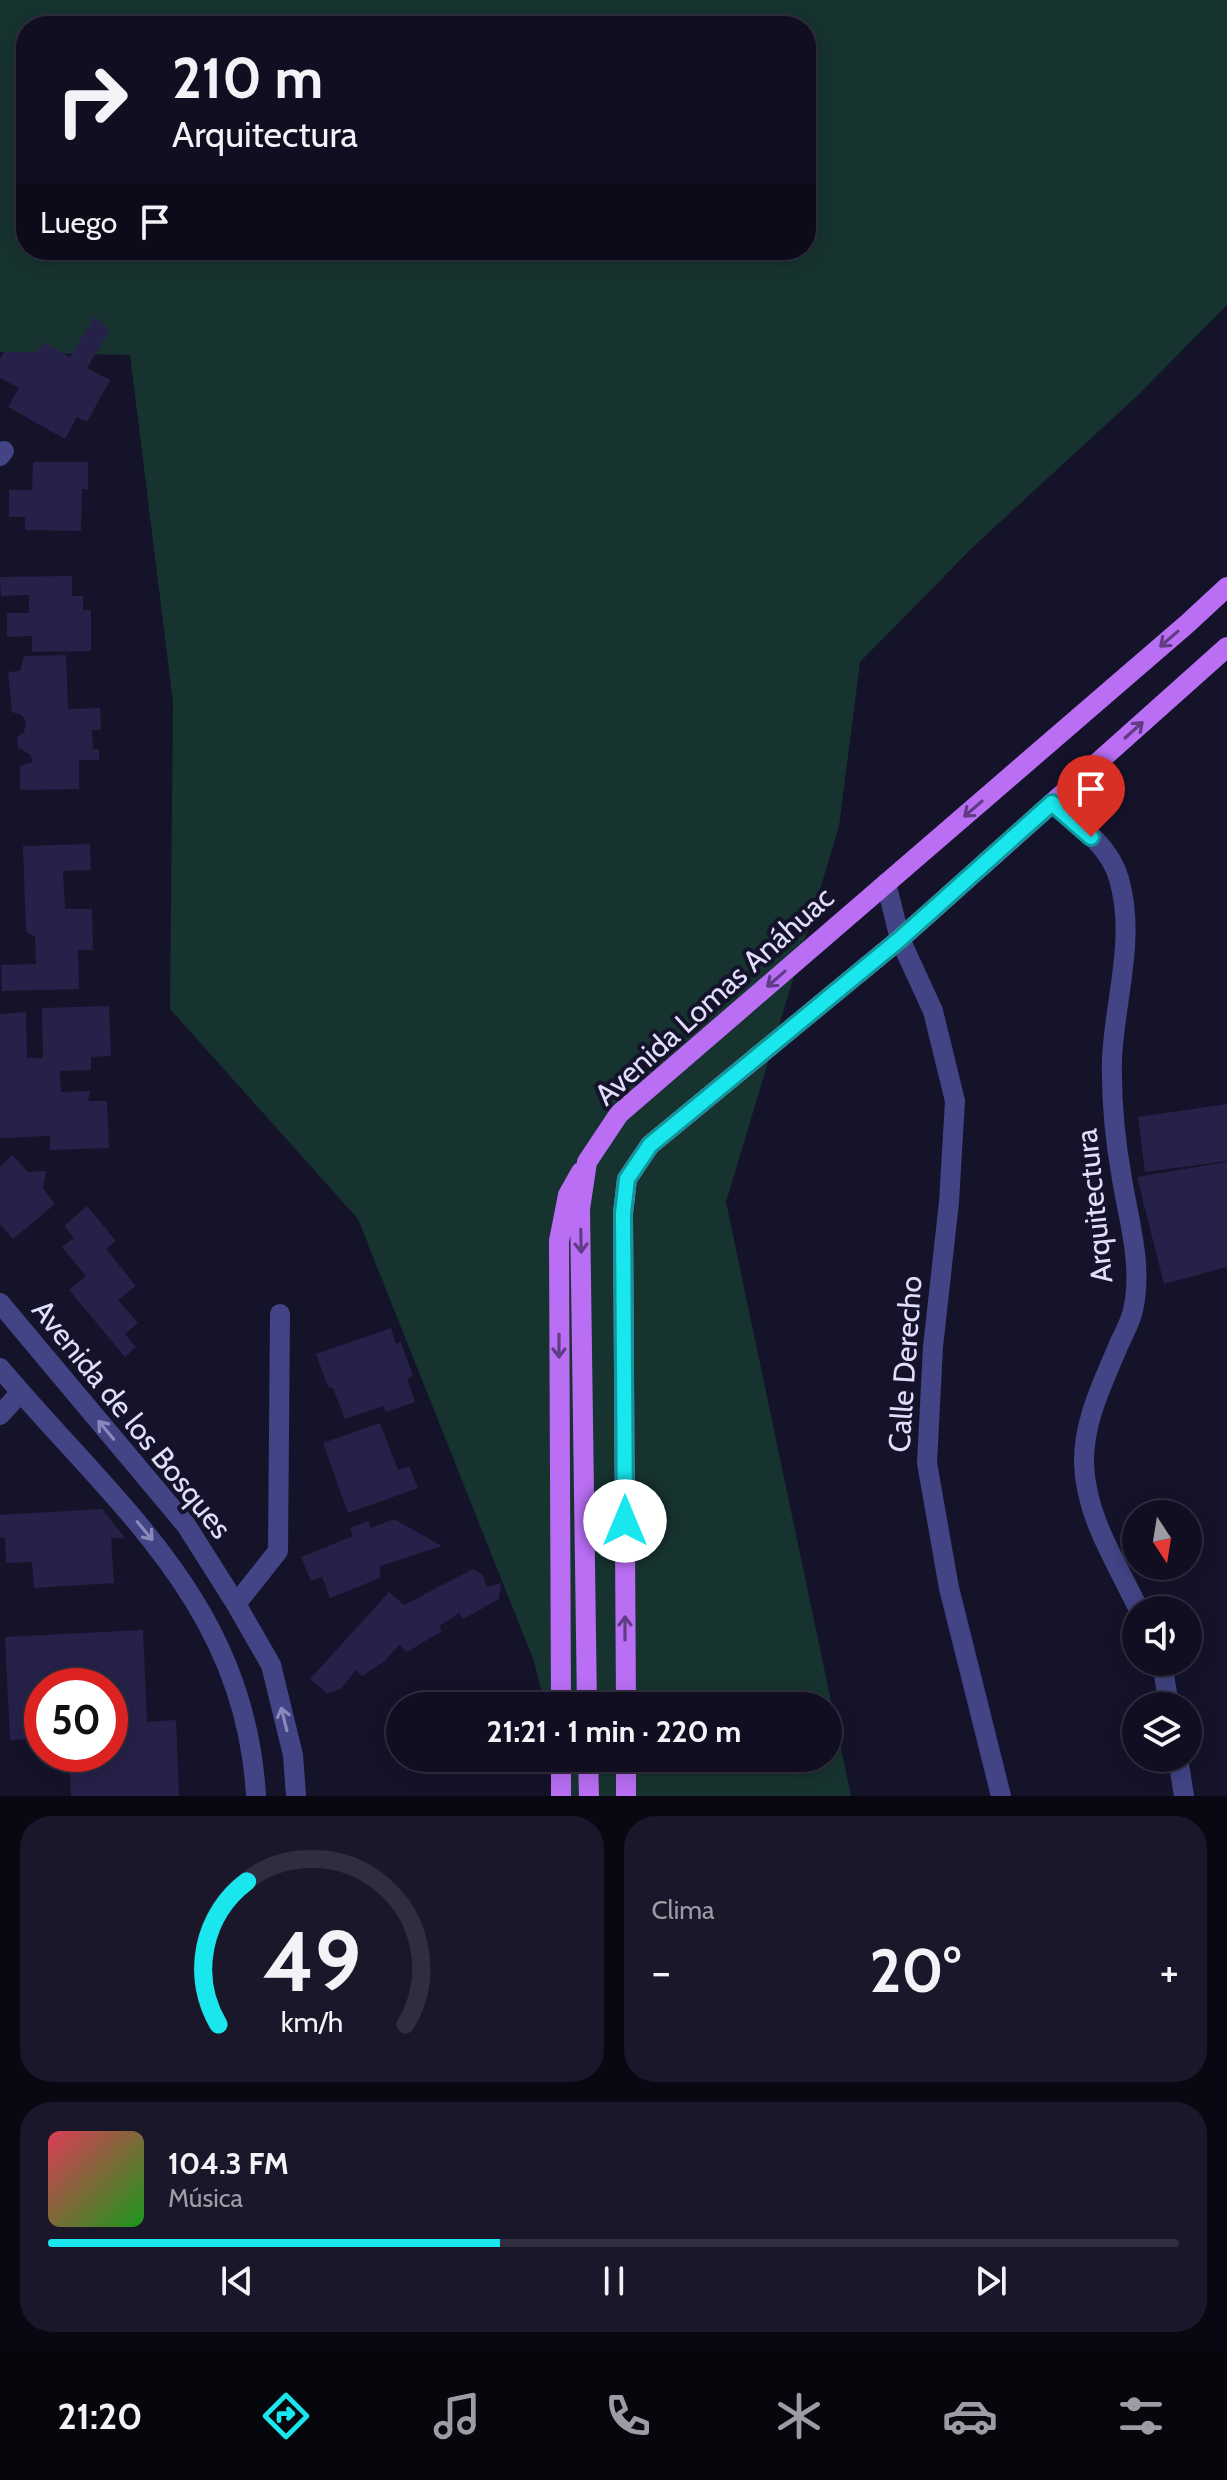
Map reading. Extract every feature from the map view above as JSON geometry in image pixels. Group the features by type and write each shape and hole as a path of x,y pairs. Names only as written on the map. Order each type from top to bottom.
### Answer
{"main road":[{"name":"Avenida Lomas Anáhuac","path":"587,1692 580,1209 587,1162 619,1114 1227,587"},
{"path":"626,1692 623,1213 627,1179 650,1145 900,939 1227,647"},
{"path":"561,1692 559,1241 568,1195 587,1162"},
{"path":"561,1772 561,1796"},
{"path":"588,1772 589,1796"},
{"path":"626,1772 626,1796"}],"street":[{"name":"Arquitectura","path":"1052,803 1080,825 1102,849 1118,875 1126,910 1126,953 1112,1059 1121,1178 1136,1254 1133,1310 1088,1419 1084,1465 1095,1523 1132,1596"},
{"name":"Calle Derecho","path":"886,883 900,939 933,1011 955,1101 949,1202 933,1347 927,1463 949,1588 1001,1796"},
{"name":"Avenida de los Bosques","path":"0,1303 186,1525 236,1604 271,1665 293,1755 296,1796"},
{"path":"236,1604 278,1551 280,1314"},
{"name":"Avenida de los Bosques","path":"0,1368 141,1526 186,1585 226,1662 235,1687 251,1748 256,1796"},
{"path":"0,1415 20,1393"},
{"path":"1180,1772 1184,1796"}],"green space":[{"path":"0,0 1227,0 1227,305 1137,396 974,546 860,662 839,826 726,1202 829,1692 542,1692 534,1661 358,1219 170,1009 173,702 130,355 0,352"},
{"path":"842,1753 851,1796 568,1796 562,1772 842,1772"}],"building":[{"path":"95,316 109,331 87,368 110,380 87,422 77,417 65,439 8,407 19,388 0,378 0,359 4,352 37,352 44,342 70,357"},
{"path":"33,462 88,462 88,489 82,489 81,531 25,530 25,517 9,517 9,490 32,490"},
{"path":"72,576 72,596 83,596 83,610 91,610 91,651 32,652 32,636 7,637 7,613 29,613 29,595 1,596 0,577"},
{"path":"66,655 68,709 100,708 101,730 92,730 93,749 99,749 99,760 79,760 79,789 20,790 20,766 33,762 30,754 18,748 17,737 24,732 26,722 22,715 12,712 8,672 20,671 24,656"},
{"path":"90,844 91,870 63,871 65,909 92,909 93,950 78,950 79,989 2,991 1,965 36,964 35,937 26,932 23,846"},
{"path":"109,1006 111,1056 91,1057 91,1070 60,1071 61,1092 90,1091 88,1101 107,1101 109,1148 50,1150 50,1136 0,1138 0,1014 26,1012 27,1058 43,1058 42,1008"},
{"path":"1227,1104 1227,1161 1145,1172 1138,1117"},
{"path":"12,1155 28,1172 46,1171 43,1188 55,1204 13,1239 0,1224 0,1167"},
{"path":"1227,1162 1227,1267 1164,1284 1137,1177"},
{"path":"87,1206 116,1241 106,1249 136,1286 118,1300 138,1323 125,1334 136,1347 125,1357 69,1290 86,1276 62,1247 74,1238 64,1226"},
{"path":"391,1328 396,1344 401,1342 413,1376 407,1378 415,1402 386,1412 383,1406 345,1419 333,1388 328,1387 316,1354"},
{"path":"380,1423 398,1470 409,1466 418,1488 348,1513 323,1443"},
{"path":"102,1509 125,1538 111,1538 114,1583 34,1588 32,1562 6,1563 5,1538 0,1538 0,1515"},
{"path":"394,1519 442,1546 380,1566 380,1578 330,1598 322,1577 311,1581 301,1557 353,1536 350,1528 368,1521 371,1528"},
{"path":"473,1569 483,1575 487,1587 501,1583 499,1599 463,1619 459,1613 439,1626 442,1631 407,1652 399,1645 385,1661 362,1676 356,1670 342,1688 328,1694 310,1679 389,1592 404,1605"},
{"path":"143,1630 147,1722 176,1720 179,1796 71,1796 70,1772 128,1772 128,1668 24,1668 24,1740 10,1740 5,1637"}],"route":[{"path":"625,1521 623,1213 627,1179 650,1145 900,939 1052,803 1091,837"}]}
